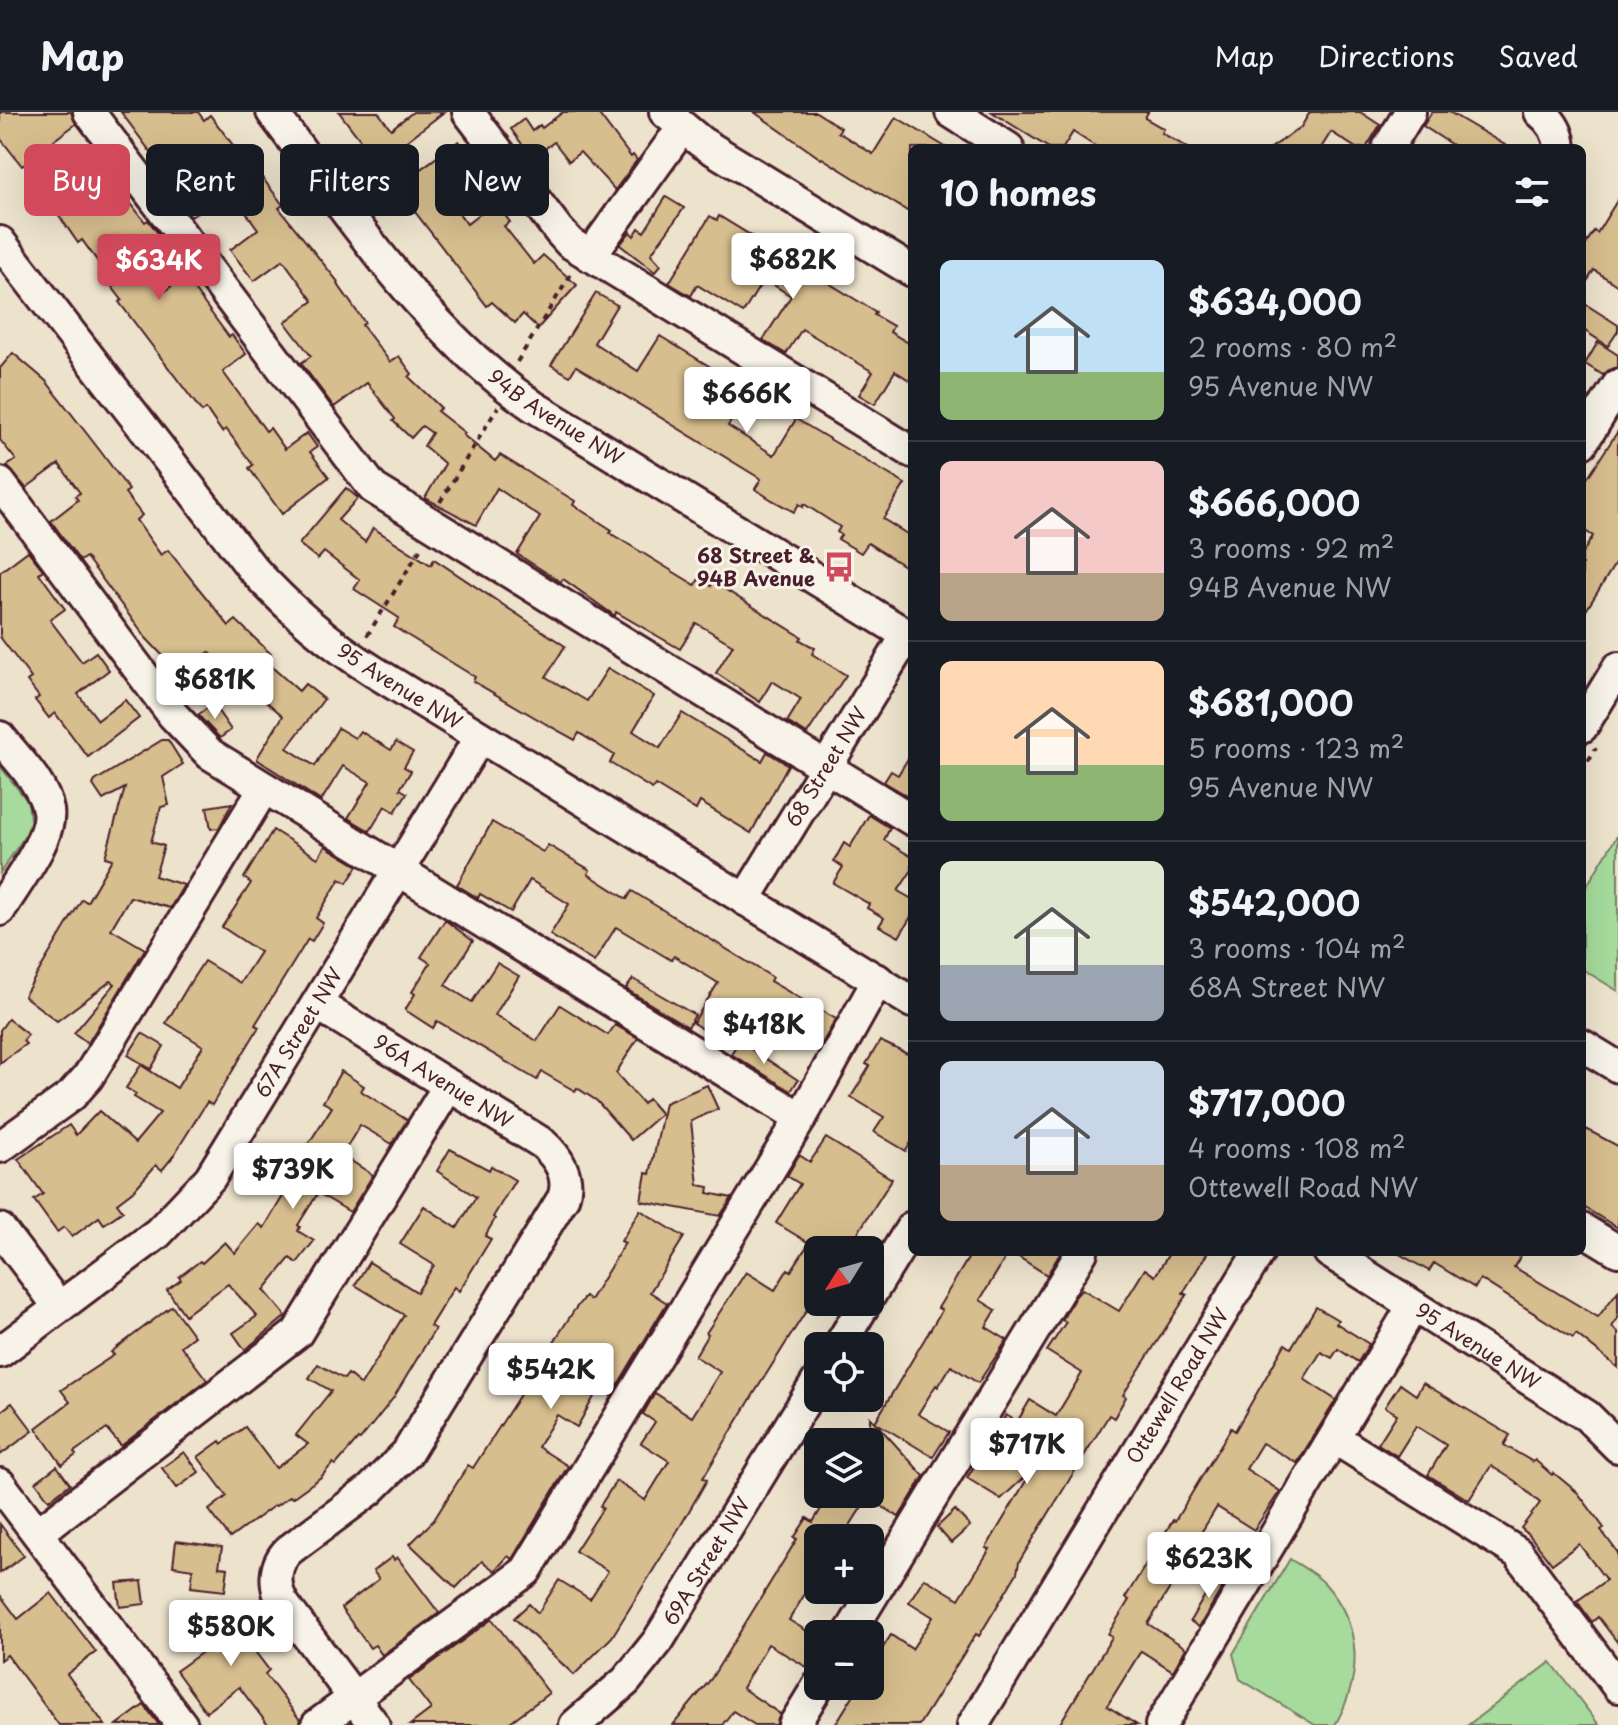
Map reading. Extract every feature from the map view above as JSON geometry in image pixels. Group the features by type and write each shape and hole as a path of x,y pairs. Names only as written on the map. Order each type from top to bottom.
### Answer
{"street":[{"path":"89,112 373,488 908,818"},
{"name":"94B Avenue NW","path":"272,112 406,289 481,367 533,406 908,635"},
{"path":"468,112 582,263 908,450"},
{"path":"665,112 701,142 908,269"},
{"path":"951,112 1002,144"},
{"path":"1390,144 1410,112"},
{"path":"1540,112 1559,143"},
{"path":"582,263 672,142"},
{"name":"95 Avenue NW","path":"6,257 234,547 295,612 353,659 908,999"},
{"path":"1586,437 1618,385"},
{"path":"0,483 184,729 210,754 801,1118"},
{"name":"68 Street NW","path":"745,900 908,639"},
{"path":"1586,720 1618,668"},
{"path":"0,737 36,784 48,808 48,820 45,835 0,910"},
{"name":"67A Street NW","path":"0,1352 158,1233 195,1196 223,1158 480,737"},
{"path":"0,1147 72,1095 88,1077 264,788"},
{"path":"317,1725 526,1571 801,1118 878,980"},
{"name":"96A Avenue NW","path":"317,1004 542,1143 561,1166 566,1189 407,1453 370,1490 282,1556 276,1572 278,1595 354,1697"},
{"path":"1586,1047 1618,1067"},
{"path":"38,1533 297,1333 449,1085"},
{"path":"0,1229 59,1307"},
{"path":"1586,1231 1618,1251"},
{"path":"884,1272 908,1233"},
{"path":"858,1620 1080,1256"},
{"name":"Ottewell Road NW","path":"973,1725 1257,1256"},
{"name":"95 Avenue NW","path":"1335,1256 1587,1416 1618,1447"},
{"path":"1161,1725 1413,1306"},
{"name":"69A Street NW","path":"575,1725 626,1681 658,1641 804,1403"},
{"path":"1334,1438 1518,1553 1618,1687"},
{"path":"0,1484 182,1725"},
{"path":"354,1697 374,1725"},
{"path":"794,1725 809,1700"}],"path":[{"path":"514,368 582,263"},
{"path":"438,506 498,406"},
{"path":"362,645 430,535"}],"green space":[{"path":"0,766 28,802 31,827 0,873"},
{"path":"1618,834 1618,991 1586,971 1586,887"},
{"path":"1290,1559 1326,1585 1347,1618 1352,1635 1354,1671 1344,1707 1335,1725 1315,1725 1240,1679 1233,1654"},
{"path":"1551,1662 1599,1725 1468,1725"}],"building":[{"path":"0,112 71,112 76,124 53,141 55,144 24,144 22,166 0,138"},
{"path":"121,112 198,112 204,120 210,115 232,144 146,144"},
{"path":"339,112 378,112 391,129 413,112 444,112 403,144 363,144"},
{"path":"563,112 597,112 631,157 633,155 637,160 615,190 580,152 569,161 554,142 549,146 522,144 511,129 524,119 532,131 540,125 542,128"},
{"path":"754,112 816,112 841,128 838,132 873,154 896,117 940,144 908,144 908,212 821,159"},
{"path":"992,112 1148,112 1145,118 1181,144 1092,144 1073,132 1066,144 1043,144"},
{"path":"1310,112 1360,112 1380,125 1368,144 1350,144 1331,132 1324,144 1277,144 1301,127"},
{"path":"1432,112 1449,112 1503,144 1451,144 1423,126"},
{"path":"435,159 435,216 461,216 467,224 477,216 506,216 510,222 504,226 534,264 543,255 577,285 538,328 523,314 515,323 492,302 487,306 418,216 419,170"},
{"path":"264,180 280,201 280,216 285,216 338,282 365,323 362,325 390,362 399,356 412,374 409,377 441,408 437,411 465,433 463,435 495,461 500,455 575,501 573,505 612,530 610,533 695,585 699,579 711,586 713,582 802,637 800,640 815,648 812,654 846,675 807,734 787,722 801,699 772,681 760,702 716,673 733,645 696,623 680,649 616,612 615,616 563,579 561,582 517,554 540,517 497,488 476,525 425,498 445,464 424,446 432,433 422,426 411,438 393,421 395,419 367,383 334,407 301,363 311,356 285,322 313,301 283,260 254,281 230,250 258,229 249,216 264,216"},
{"path":"666,197 684,208 651,254 661,265 655,272 620,245 630,232 634,236 639,228 644,232"},
{"path":"1618,199 1618,286 1594,270 1586,283 1586,244 1594,231 1597,233"},
{"path":"130,202 163,240 139,258 165,291 184,276 229,337 232,335 246,354 223,372 266,431 270,428 285,449 307,433 317,447 310,452 329,477 282,514 249,468 253,465 226,429 222,432 206,409 202,412 119,302 122,300 106,279 109,277 82,240 78,243 59,216 130,216"},
{"path":"710,216 717,220 719,216 876,312 874,315 893,326 890,332 908,343 908,379 895,371 875,404 859,395 873,372 802,329 786,354 763,340 791,296 764,279 743,313 697,285 691,296 669,283"},
{"path":"596,293 617,305 594,343 638,371 660,336 750,391 757,379 780,392 767,413 745,399 728,426 774,455 796,419 905,484 883,519 908,535 908,568 868,543 861,553 838,539 840,527 804,504 803,507 799,504 794,512 772,500 755,489 761,479 576,366 570,376 551,365"},
{"path":"1586,305 1618,325 1618,331 1608,346 1586,332"},
{"path":"1598,342 1618,355 1618,367 1603,375 1586,362"},
{"path":"13,353 46,381 129,490 125,493 142,515 136,520 161,555 168,550 229,626 236,620 271,654 265,661 299,691 305,684 324,699 287,748 315,766 338,728 355,738 360,731 391,750 396,742 413,752 404,767 411,771 400,789 407,793 395,812 385,806 370,831 348,818 370,782 343,766 321,801 258,760 283,716 209,652 183,677 146,638 86,557 80,561 51,521 78,500 75,496 80,493 59,464 26,488 7,466 16,460 0,440 0,368"},
{"path":"1618,431 1618,559 1586,611 1586,547 1593,536 1586,532 1586,480"},
{"path":"346,488 358,498 338,520 365,542 373,528 431,565 434,559 565,646 546,677 587,701 608,668 654,696 633,731 660,748 682,713 762,761 767,752 788,765 751,833 700,802 696,810 655,785 652,789 610,763 614,755 579,733 575,740 546,724 473,681 475,677 394,627 399,618 354,589 360,580 324,552 318,559 299,544"},
{"path":"28,551 43,570 39,573 65,609 50,620 82,662 96,652 109,670 78,694 98,720 125,700 139,718 88,757 55,713 49,718 35,700 39,697 27,681 31,678 0,637 0,572"},
{"path":"213,704 231,730 220,738 198,715"},
{"path":"162,740 168,740 183,764 163,777 169,805 161,807 151,842 164,846 155,876 184,885 170,908 130,897 111,929 145,949 88,1043 74,1033 115,984 111,981 57,1021 24,996 82,899 87,902 112,859 105,857 125,788 103,800 93,785 95,781"},
{"path":"908,759 908,796 884,782 891,771 898,775"},
{"path":"232,803 219,828 211,829 207,807"},
{"path":"869,815 890,828 884,840 908,855 908,876 898,891 908,897 908,922 899,937 879,926 884,918 867,908 869,904 833,883 843,867 834,861 844,843 850,847"},
{"path":"492,822 543,852 548,845 590,870 588,874 627,899 632,891 772,977 770,981 836,1019 819,1049 738,1001 715,1037 693,1023 718,983 674,956 671,960 616,927 594,962 550,935 569,904 530,880 511,912 457,885"},
{"path":"273,830 318,858 325,846 358,866 347,883 340,879 316,918 323,923 312,941 308,939 255,1025 259,1027 212,1105 207,1102 172,1158 162,1170 156,1165 134,1190 117,1203 123,1211 104,1224 99,1217 72,1237 64,1227 57,1232 34,1200 43,1194 18,1159 69,1125 76,1135 99,1111 135,1143 160,1113 134,1097 136,1094 126,1088 141,1065 177,1088 203,1046 166,1023 191,981 204,961 240,983 260,952 222,927 251,883 244,878"},
{"path":"445,920 473,941 445,985 472,1002 497,963 519,976 495,1015 537,1041 560,1005 608,1035 615,1025 638,1038 616,1073 643,1104 648,1099 661,1114 631,1140 597,1101 577,1088 575,1091 542,1072 537,1080 437,1021 433,1028 405,1010 430,963 421,957"},
{"path":"633,979 695,1015 688,1027 626,989"},
{"path":"8,1019 28,1035 23,1041 26,1044 0,1063 0,1030"},
{"path":"142,1033 164,1046 151,1069 128,1055"},
{"path":"739,1041 798,1080 791,1091 731,1054"},
{"path":"880,1041 908,1054 906,1151 874,1132 884,1117 851,1097 870,1066 866,1064"},
{"path":"341,1071 364,1086 361,1091 407,1120 392,1144 360,1125 342,1155 373,1175 350,1212 318,1193 298,1225 298,1231 314,1241 297,1263 290,1258 264,1290 286,1316 245,1350 233,1333 257,1316 228,1284 185,1315 167,1290 225,1242 235,1253 259,1224 264,1228 289,1186 284,1182 332,1107 323,1102"},
{"path":"707,1085 718,1109 691,1121 698,1185 709,1187 708,1193 732,1198 720,1216 641,1201 665,1103"},
{"path":"1586,1129 1618,1146 1618,1228 1586,1208"},
{"path":"826,1138 892,1179 856,1236 804,1236 804,1240 776,1223 800,1184 787,1176 799,1155 810,1162"},
{"path":"450,1149 515,1180 485,1236 491,1239 459,1291 454,1287 430,1326 435,1329 394,1397 360,1440 321,1477 230,1538 209,1510 227,1496 198,1457 245,1427 276,1468 308,1444 296,1435 331,1391 309,1378 318,1364 344,1379 348,1374 361,1385 404,1315 355,1285 369,1262 417,1292 434,1265 400,1244 424,1206 457,1228 476,1197 437,1171"},
{"path":"640,1210 684,1237 650,1292 667,1303 611,1396 599,1388 577,1427 557,1415 538,1447 568,1466 512,1559 508,1556 495,1571 482,1561 456,1588 410,1544 434,1520 468,1465 473,1468 573,1312 585,1296 590,1300 625,1243 621,1241"},
{"path":"804,1251 804,1314 703,1478 707,1480 612,1637 574,1675 514,1618 529,1604 538,1613 559,1580 590,1599 608,1571 575,1551 603,1508 600,1506 616,1481 645,1500 669,1461 641,1443 655,1422 643,1414 655,1393 692,1417 720,1372 695,1356 706,1333 746,1272 775,1290 788,1269 791,1271"},
{"path":"970,1256 1007,1256 980,1300 996,1310 986,1327 1007,1340 978,1383 951,1366 938,1387 936,1385 918,1414 949,1432 933,1457 875,1422 884,1412 884,1407 942,1310 938,1308"},
{"path":"1017,1256 1059,1256 1047,1275"},
{"path":"1168,1256 1206,1256 1183,1293 1187,1295 1123,1395 1126,1397 1114,1418 1109,1415 1019,1562 1017,1573 979,1636 976,1634 919,1725 835,1725 850,1700 884,1700 884,1646 891,1635 912,1649 933,1617 909,1602 924,1578 959,1599 990,1549 986,1548 1033,1469 1001,1499 967,1478 1006,1415 1017,1422 1030,1400 1056,1416 1082,1373 1047,1351 1066,1322 1062,1320 1075,1297 1082,1289 1119,1311 1145,1269 1155,1276"},
{"path":"1403,1256 1521,1256 1514,1267 1598,1317 1618,1291 1618,1318 1612,1327 1618,1332 1618,1368 1576,1334 1573,1338 1480,1279 1475,1288 1434,1263 1429,1271"},
{"path":"172,1306 194,1336 181,1346 207,1380 121,1446 107,1429 74,1452 76,1455 62,1465 36,1428 70,1402 61,1390 114,1355 111,1352"},
{"path":"1316,1307 1369,1344 1358,1362 1338,1349 1332,1358 1321,1352 1304,1379 1336,1400 1297,1463 1262,1443 1246,1469 1280,1491 1254,1530 1217,1507 1199,1536 1148,1624 1186,1648 1173,1671 1141,1651 1107,1706 1137,1725 1059,1725 1112,1637 1108,1634 1129,1600 1125,1598 1231,1428 1235,1431 1285,1344 1291,1348"},
{"path":"1423,1383 1510,1435 1504,1445 1533,1462 1535,1460 1578,1493 1618,1553 1618,1643 1598,1617 1592,1622 1577,1601 1606,1580 1579,1544 1552,1564 1521,1528 1540,1503 1515,1481 1491,1466 1469,1500 1428,1475 1446,1445 1416,1426 1397,1456 1378,1444 1397,1414 1385,1407 1400,1384 1416,1395"},
{"path":"12,1403 33,1431 0,1455 0,1412"},
{"path":"870,1417 880,1428 870,1428"},
{"path":"884,1432 924,1476 899,1517 884,1508"},
{"path":"184,1452 199,1472 177,1488 162,1468"},
{"path":"57,1466 70,1484 49,1500 36,1482"},
{"path":"822,1508 861,1508 851,1524 804,1524 804,1595 789,1620 804,1629 804,1665 768,1644 742,1688 780,1714 776,1725 755,1725 733,1711 722,1725 673,1725 711,1679 807,1518 813,1522"},
{"path":"955,1510 970,1526 951,1543 937,1527"},
{"path":"0,1524 24,1556 0,1573"},
{"path":"176,1541 222,1547 219,1567 228,1568 225,1591 191,1587 193,1569 173,1566"},
{"path":"392,1557 394,1560 397,1557 439,1613 382,1655 375,1645 370,1648 341,1608 379,1579 373,1571"},
{"path":"1218,1573 1228,1578 1199,1627 1190,1621"},
{"path":"142,1581 145,1604 120,1607 117,1583"},
{"path":"51,1593 96,1652 67,1674 105,1725 59,1725 7,1655 0,1660 0,1595 18,1619"},
{"path":"224,1600 232,1620 238,1617 250,1645 269,1670 265,1674 300,1720 299,1725 268,1725 239,1687 206,1712 176,1671 204,1651 189,1615"},
{"path":"492,1619 549,1693 506,1725 410,1725 431,1709 409,1680"},
{"path":"144,1705 159,1725 117,1725"}],"place":[{"name":"68 Street & 94B Avenue","path":"839,567"}]}
